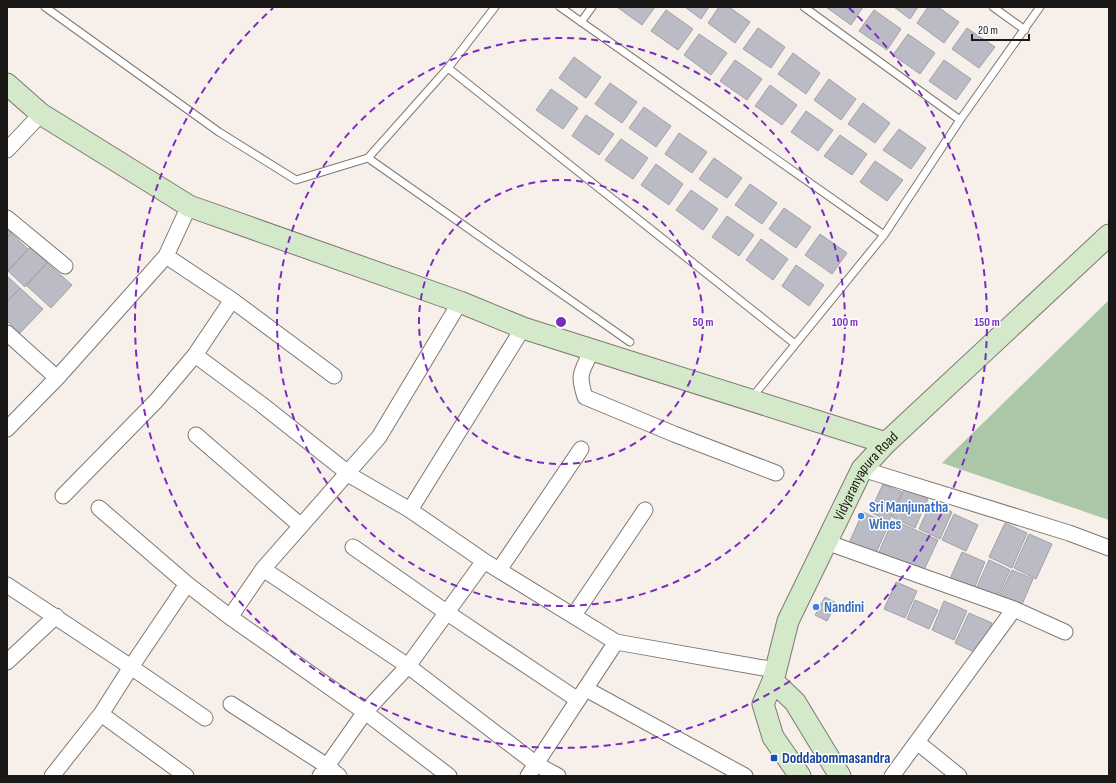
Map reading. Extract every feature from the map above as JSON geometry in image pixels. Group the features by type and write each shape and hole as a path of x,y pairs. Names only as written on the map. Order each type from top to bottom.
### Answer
{"street":[{"path":"7,84 41,114 189,206 460,302 523,328 886,444"},
{"path":"7,150 41,114"},
{"path":"7,429 57,378 166,256 189,206"},
{"path":"7,218 65,266"},
{"name":"Vidyaranyapura Road","path":"800,776 773,737 763,704 774,675 788,621 862,469 886,444 1109,235"},
{"path":"166,256 232,300 334,376"},
{"path":"63,496 156,401 195,355 232,300"},
{"path":"230,617 263,569 379,437 460,302"},
{"path":"410,510 523,328"},
{"path":"7,333 57,378"},
{"path":"592,350 580,375 585,397 674,434 776,473"},
{"path":"195,355 261,404 348,473 410,510 484,561 616,642 774,675 795,702 840,776"},
{"path":"196,435 301,526"},
{"path":"499,570 581,449"},
{"path":"862,469 1069,533 1109,548"},
{"path":"99,508 187,584 230,617 365,712 449,776"},
{"path":"574,615 645,510"},
{"path":"826,542 1014,609 1065,632"},
{"path":"353,547 446,612 582,694 745,776"},
{"path":"323,771 365,712 408,666 484,561"},
{"path":"263,569 408,666 532,770 558,776"},
{"path":"7,584 204,718"},
{"path":"52,776 101,714 187,584"},
{"path":"892,776 1014,609"},
{"path":"7,662 56,616"},
{"path":"532,770 616,642"},
{"path":"231,704 323,771 339,776"},
{"path":"101,714 186,776"},
{"path":"917,742 959,776"}],"lane":[{"path":"45,7 219,132 296,180 368,158 448,68 495,7"},
{"path":"560,7 884,235"},
{"path":"581,22 592,7"},
{"path":"804,7 960,120"},
{"path":"993,7 1025,30"},
{"path":"754,395 884,235 960,120 1040,7"},
{"path":"448,68 795,344"},
{"path":"368,158 630,342"}],"green space":[{"path":"1109,300 1109,520 942,463"}],"building":[{"path":"617,7 655,7 642,25"},
{"path":"685,7 709,7 701,19"},
{"path":"719,7 729,7 750,22 735,43 708,23"},
{"path":"826,7 863,7 851,25"},
{"path":"894,7 918,7 910,19"},
{"path":"928,7 938,7 959,22 944,43 917,23"},
{"path":"666,10 693,29 678,50 651,31"},
{"path":"874,10 901,29 887,50 859,31"},
{"path":"758,28 785,47 771,68 743,49"},
{"path":"967,28 995,47 979,68 952,49"},
{"path":"699,34 727,53 711,75 684,55"},
{"path":"908,34 935,53 920,74 893,55"},
{"path":"793,53 820,73 806,94 778,74"},
{"path":"574,57 601,77 586,98 559,78"},
{"path":"735,60 762,79 747,100 720,81"},
{"path":"944,60 971,79 956,100 929,81"},
{"path":"829,79 856,99 841,120 814,100"},
{"path":"610,83 637,102 622,123 595,104"},
{"path":"770,85 797,105 782,125 755,106"},
{"path":"551,89 578,108 563,129 536,110"},
{"path":"863,103 890,123 875,143 848,124"},
{"path":"644,107 671,126 656,147 629,128"},
{"path":"806,111 833,130 818,151 791,132"},
{"path":"586,115 614,134 599,155 572,136"},
{"path":"899,129 926,148 911,169 883,150"},
{"path":"679,133 707,152 692,173 665,154"},
{"path":"840,135 867,154 852,175 824,156"},
{"path":"621,139 648,158 633,179 605,160"},
{"path":"714,158 742,178 727,198 699,179"},
{"path":"875,161 903,180 887,201 860,182"},
{"path":"656,164 683,184 669,205 641,185"},
{"path":"750,184 777,203 762,224 735,205"},
{"path":"691,190 718,209 703,230 676,210"},
{"path":"784,208 811,227 796,248 769,229"},
{"path":"727,216 754,235 739,256 712,237"},
{"path":"7,229 11,233 7,238"},
{"path":"11,233 28,249 8,271 7,238"},
{"path":"820,234 847,253 832,274 805,255"},
{"path":"761,239 788,259 773,280 746,260"},
{"path":"30,247 47,263 25,287 8,271"},
{"path":"47,263 72,285 51,308 26,285"},
{"path":"796,265 824,285 809,306 782,286"},
{"path":"7,276 20,288 7,302"},
{"path":"20,288 43,309 20,333 7,321 7,302"},
{"path":"883,484 902,492 889,521 870,512"},
{"path":"905,488 928,499 915,528 892,517"},
{"path":"931,502 952,512 940,539 919,529"},
{"path":"863,512 889,524 875,555 849,543"},
{"path":"954,514 978,525 966,551 942,540"},
{"path":"893,520 938,540 923,572 879,552"},
{"path":"1005,523 1027,533 1012,568 989,557"},
{"path":"1029,534 1052,544 1036,579 1014,568"},
{"path":"962,552 985,562 973,591 949,581"},
{"path":"989,560 1010,570 996,600 975,591"},
{"path":"1012,570 1033,579 1020,609 998,599"},
{"path":"896,582 917,591 905,618 884,609"},
{"path":"825,597 836,603 827,621 815,615"},
{"path":"915,600 938,610 929,629 907,619"},
{"path":"944,601 967,611 954,640 932,630"},
{"path":"969,613 992,623 978,654 955,643"}],"place":[{"name":"Sri Manjunatha Wines","path":"861,516"},
{"name":"Nandini","path":"816,607"},
{"name":"Doddabommasandra","path":"774,758"}]}
